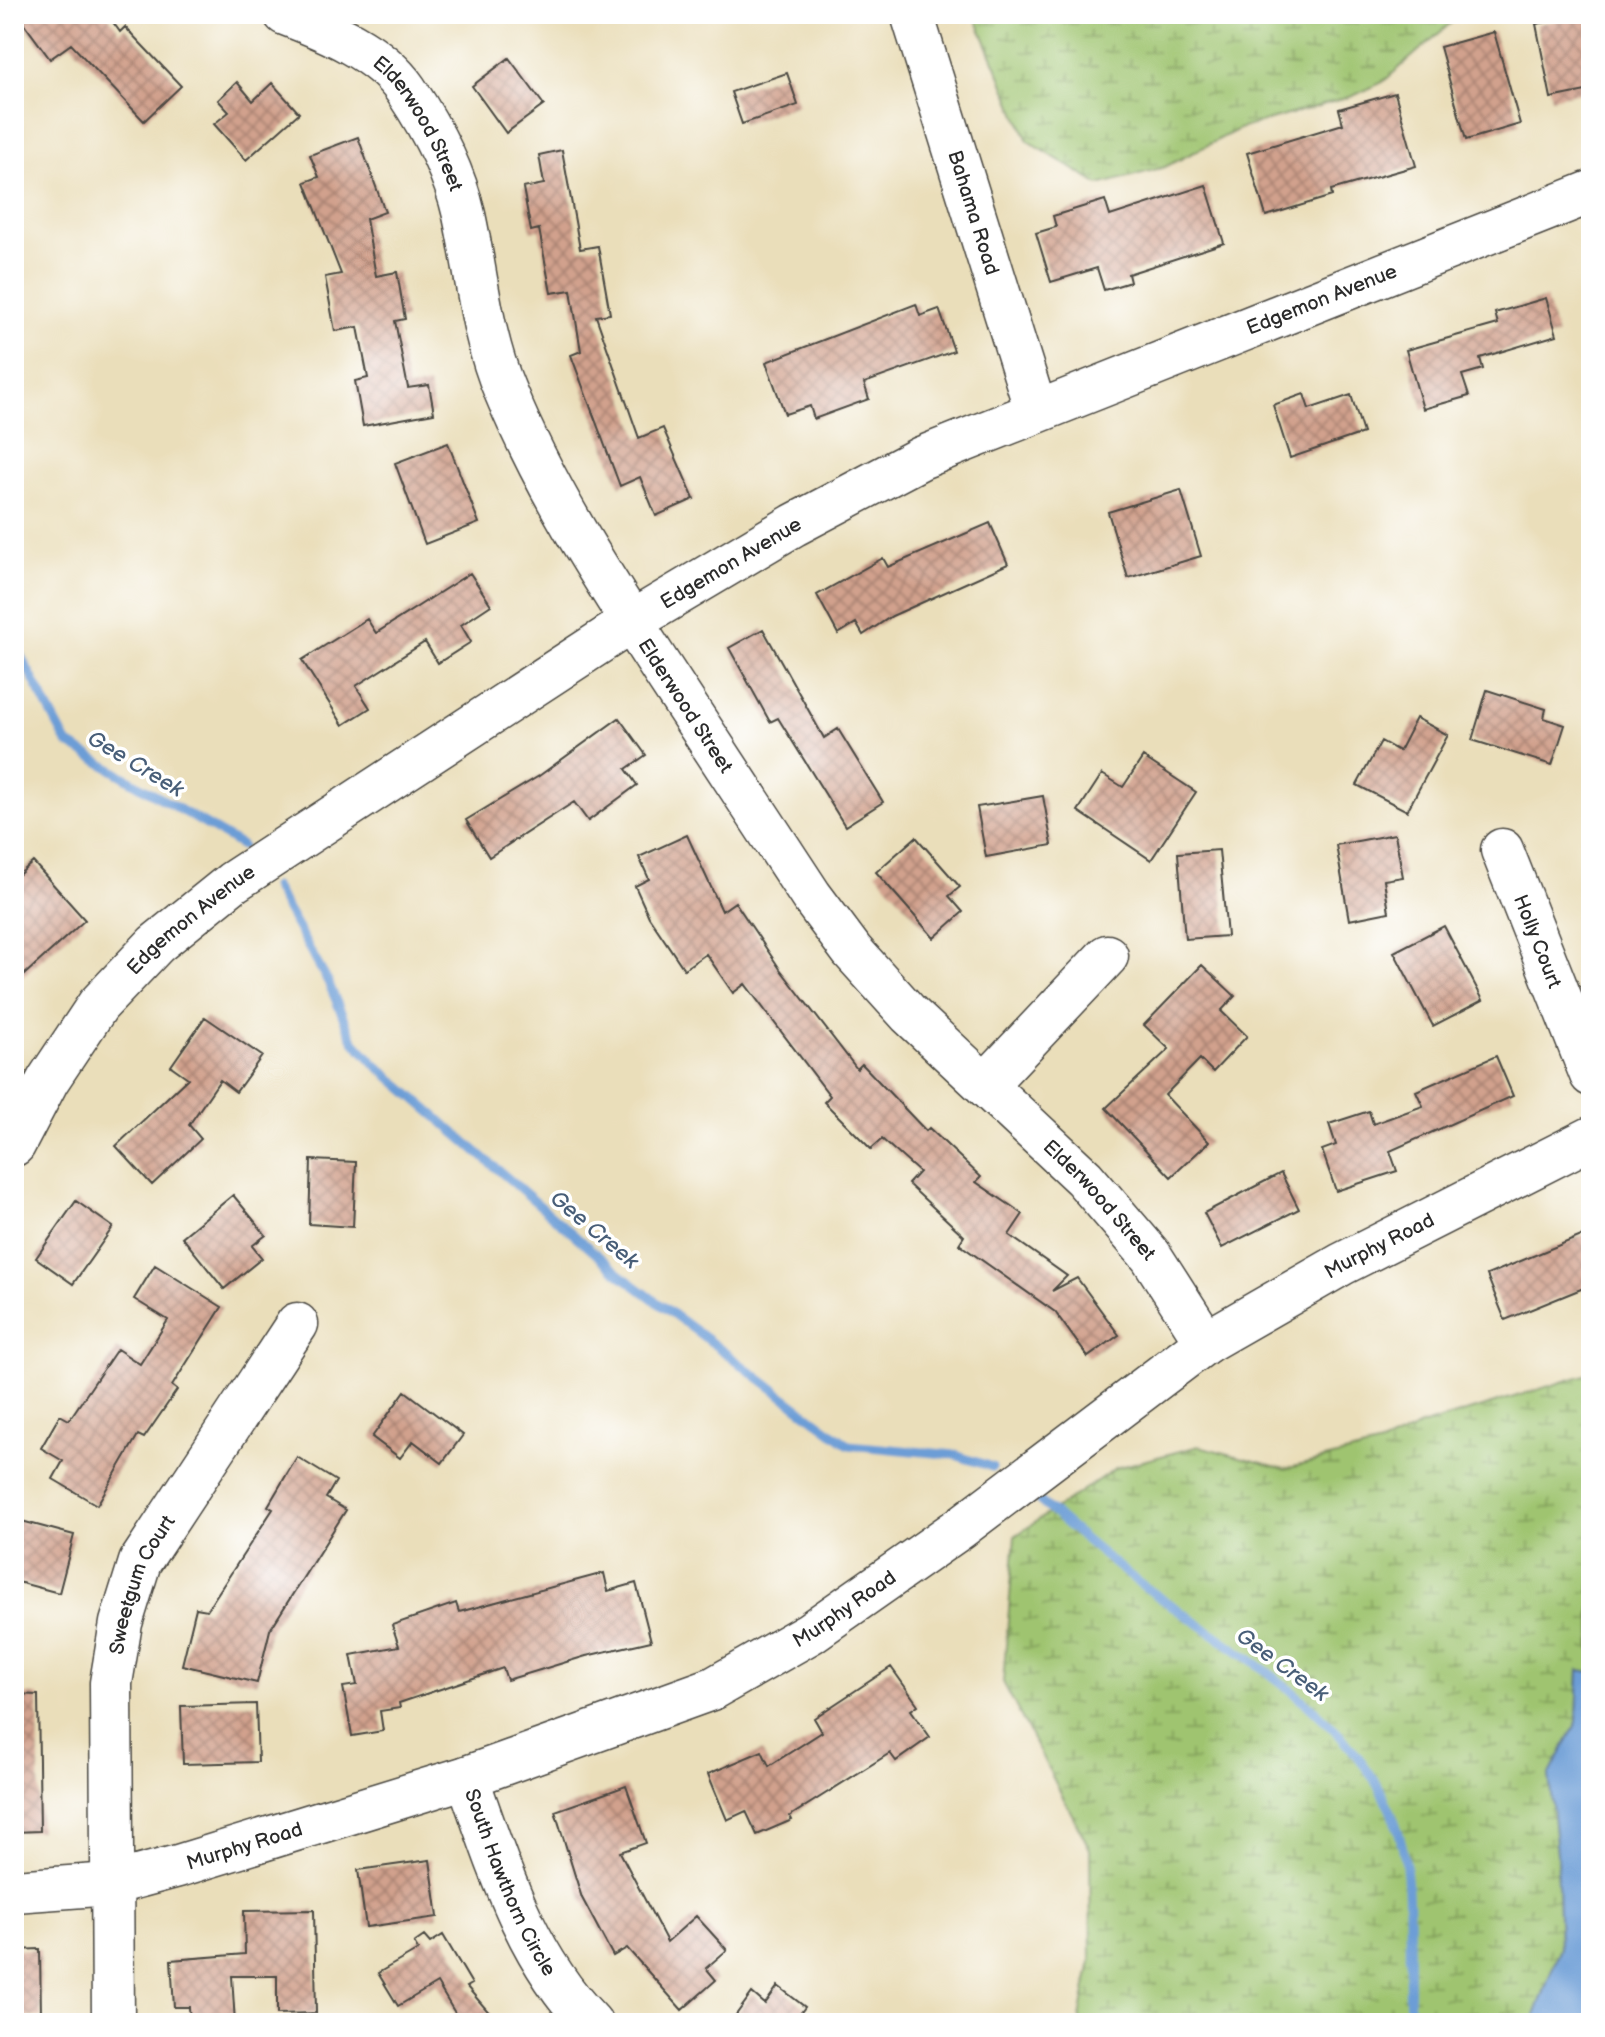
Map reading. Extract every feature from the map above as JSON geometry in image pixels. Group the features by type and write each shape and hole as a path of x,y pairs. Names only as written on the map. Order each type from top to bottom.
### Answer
{"street":[{"name":"Elderwood Street","path":"285,14 337,34 374,60 404,86 429,127 446,158 464,214 476,289 503,389 579,542 811,896 844,940 909,1014 1084,1178 1151,1256 1206,1342"},
{"name":"Bahama Road","path":"912,14 1036,411"},
{"name":"Edgemon Avenue","path":"14,1145 48,1080 98,1005 156,944 233,882 631,622 794,525 921,458 1591,192"},
{"name":"Holly Court","path":"1502,850 1591,1075"},
{"path":"985,1085 1107,956"},
{"name":"Murphy Road","path":"14,1891 111,1884 467,1777 714,1688 810,1633 960,1528 1206,1342 1342,1264 1591,1138"},
{"name":"Sweetgum Court","path":"113,2023 111,1683 121,1623 140,1562 297,1324"},
{"name":"South Hawthorn Circle","path":"467,1777 513,1907 540,1956 574,2006 591,2023"}],"green space":[{"path":"974,14 1455,14 1452,22 1383,82 1353,96 1239,129 1165,167 1099,185 1028,141"},
{"path":"1591,1373 1591,1672 1579,1670 1577,1722 1550,1776 1557,1853 1560,1948 1535,2016 1536,2023 1079,2023 1091,1961 1090,1849 1003,1682 1015,1536 1116,1468 1199,1446 1285,1469 1381,1445 1421,1426"}],"water":[{"path":"1579,1670 1591,1672 1591,2023 1536,2023 1535,2016 1560,1948 1557,1853 1549,1776 1577,1722"}],"building":[{"path":"17,14 107,14 120,32 125,27 181,86 144,121 71,44 50,59"},
{"path":"1591,14 1591,90 1551,98 1536,24"},
{"path":"1494,32 1520,124 1466,140 1440,47"},
{"path":"509,58 544,105 506,133 472,86"},
{"path":"787,73 798,105 742,124 731,92"},
{"path":"237,82 253,101 272,83 299,113 246,160 214,124 229,112 218,100"},
{"path":"1395,93 1416,166 1331,190 1332,196 1266,216 1247,153 1343,124 1339,109"},
{"path":"358,137 385,212 366,219 376,276 397,272 405,319 395,321 408,388 429,385 434,413 363,426 355,381 368,378 358,327 335,331 325,277 341,274 305,182 319,177 310,155"},
{"path":"562,150 580,249 598,246 610,314 596,316 639,438 663,428 694,499 656,516 640,477 620,486 571,355 581,351 571,290 551,293 539,229 531,231 523,188 544,184 539,155"},
{"path":"1206,185 1224,243 1128,274 1130,282 1104,290 1097,268 1051,282 1036,233 1056,227 1053,216 1105,200 1110,216"},
{"path":"1546,298 1557,335 1480,358 1483,369 1462,375 1469,396 1423,409 1406,350 1498,324 1495,313"},
{"path":"916,304 920,316 939,309 954,351 864,383 869,399 814,419 810,406 785,414 766,362"},
{"path":"1304,394 1309,409 1351,395 1363,433 1290,458 1273,405"},
{"path":"448,443 479,523 425,544 395,463"},
{"path":"1181,490 1201,556 1128,578 1108,512"},
{"path":"990,523 1008,564 892,616 863,635 856,623 838,634 817,595 883,558 888,567"},
{"path":"470,573 491,605 461,625 471,642 438,663 425,642 356,686 370,708 343,725 302,660 367,619 376,633"},
{"path":"763,629 824,738 838,729 883,802 845,826 778,718 770,722 729,648"},
{"path":"1487,690 1546,709 1544,718 1565,725 1552,765 1472,740"},
{"path":"619,718 646,755 626,769 637,785 588,821 574,802 489,857 466,820 539,776"},
{"path":"1416,718 1448,735 1407,811 1357,785 1381,741 1399,751"},
{"path":"1143,757 1196,792 1151,860 1078,811 1102,774 1123,787"},
{"path":"1043,796 1052,845 986,857 977,807"},
{"path":"1395,834 1403,877 1384,880 1389,912 1349,920 1336,845"},
{"path":"687,835 722,911 735,902 780,969 857,1069 862,1064 926,1131 929,1128 981,1177 976,1182 1023,1214 1009,1235 1067,1276 1052,1291 1077,1278 1119,1335 1088,1357 1055,1312 959,1244 964,1236 908,1184 919,1172 882,1139 871,1149 824,1102 830,1096 745,984 733,993 706,954 684,969 649,917 635,886 649,879 639,857"},
{"path":"916,837 960,887 949,896 963,912 934,938 876,872"},
{"path":"1219,850 1227,936 1185,939 1178,853"},
{"path":"33,862 85,920 14,984 14,879"},
{"path":"1444,926 1483,1000 1433,1026 1394,952"},
{"path":"1202,965 1235,996 1221,1011 1247,1036 1213,1072 1200,1059 1165,1095 1209,1142 1171,1177 1106,1108 1169,1049 1144,1025"},
{"path":"205,1017 262,1056 236,1092 220,1080 189,1125 201,1139 152,1185 116,1146 188,1078 171,1066"},
{"path":"1496,1056 1513,1096 1390,1151 1397,1171 1336,1191 1322,1150 1336,1145 1329,1124 1369,1111 1373,1124 1423,1106 1416,1091"},
{"path":"311,1160 356,1162 353,1227 309,1224"},
{"path":"1281,1173 1299,1209 1222,1248 1204,1213"},
{"path":"233,1195 266,1235 252,1246 262,1258 224,1289 182,1237"},
{"path":"76,1201 113,1227 73,1284 36,1258"},
{"path":"1591,1232 1591,1285 1505,1320 1487,1275"},
{"path":"155,1265 222,1307 172,1386 177,1390 144,1438 138,1435 97,1505 53,1479 63,1461 41,1448 60,1415 69,1420 117,1349 140,1364 168,1320 134,1299"},
{"path":"405,1391 463,1435 442,1463 413,1441 400,1458 372,1437"},
{"path":"297,1457 336,1481 326,1498 346,1510 270,1630 257,1683 182,1665 196,1608 207,1610 273,1509 268,1506"},
{"path":"14,1519 74,1535 59,1593 14,1581"},
{"path":"604,1573 608,1591 636,1583 651,1641 586,1656 507,1680 503,1668 399,1703 400,1708 380,1711 383,1731 352,1736 343,1687 357,1685 351,1655 399,1646 392,1625 456,1603 459,1612"},
{"path":"891,1667 918,1705 911,1710 930,1737 896,1761 890,1753 790,1816 792,1820 757,1835 746,1811 727,1820 708,1774 762,1751 769,1766 822,1732 814,1718"},
{"path":"14,1694 38,1695 40,1831 14,1832"},
{"path":"256,1704 258,1762 183,1764 181,1706"},
{"path":"626,1786 646,1843 620,1852 667,1942 696,1916 727,1950 706,1968 716,1980 682,2010 627,1948 613,1956 582,1898 555,1811"},
{"path":"430,1860 438,1917 366,1927 358,1870"},
{"path":"314,1910 316,2013 277,2014 277,1976 232,1976 235,2023 190,2023 189,2007 174,2007 171,1960 245,1954 244,1911"},
{"path":"443,1935 472,1984 467,1987 498,2023 461,2023 437,1983 398,2006 378,1973 418,1950 414,1943 424,1936 430,1943"},
{"path":"40,1949 41,2017 14,2018 14,1950"},
{"path":"778,1986 805,2007 793,2023 730,2023 752,1993 765,2004"}],"waterway":[{"name":"Gee Creek","path":"14,643 67,743 242,846"},
{"name":"Gee Creek","path":"274,887 328,982 353,1040 376,1065 622,1276 849,1445 955,1455 992,1467"},
{"name":"Gee Creek","path":"1036,1498 1121,1569 1298,1696 1335,1731 1367,1769 1391,1811 1405,1859 1410,2023"}]}
